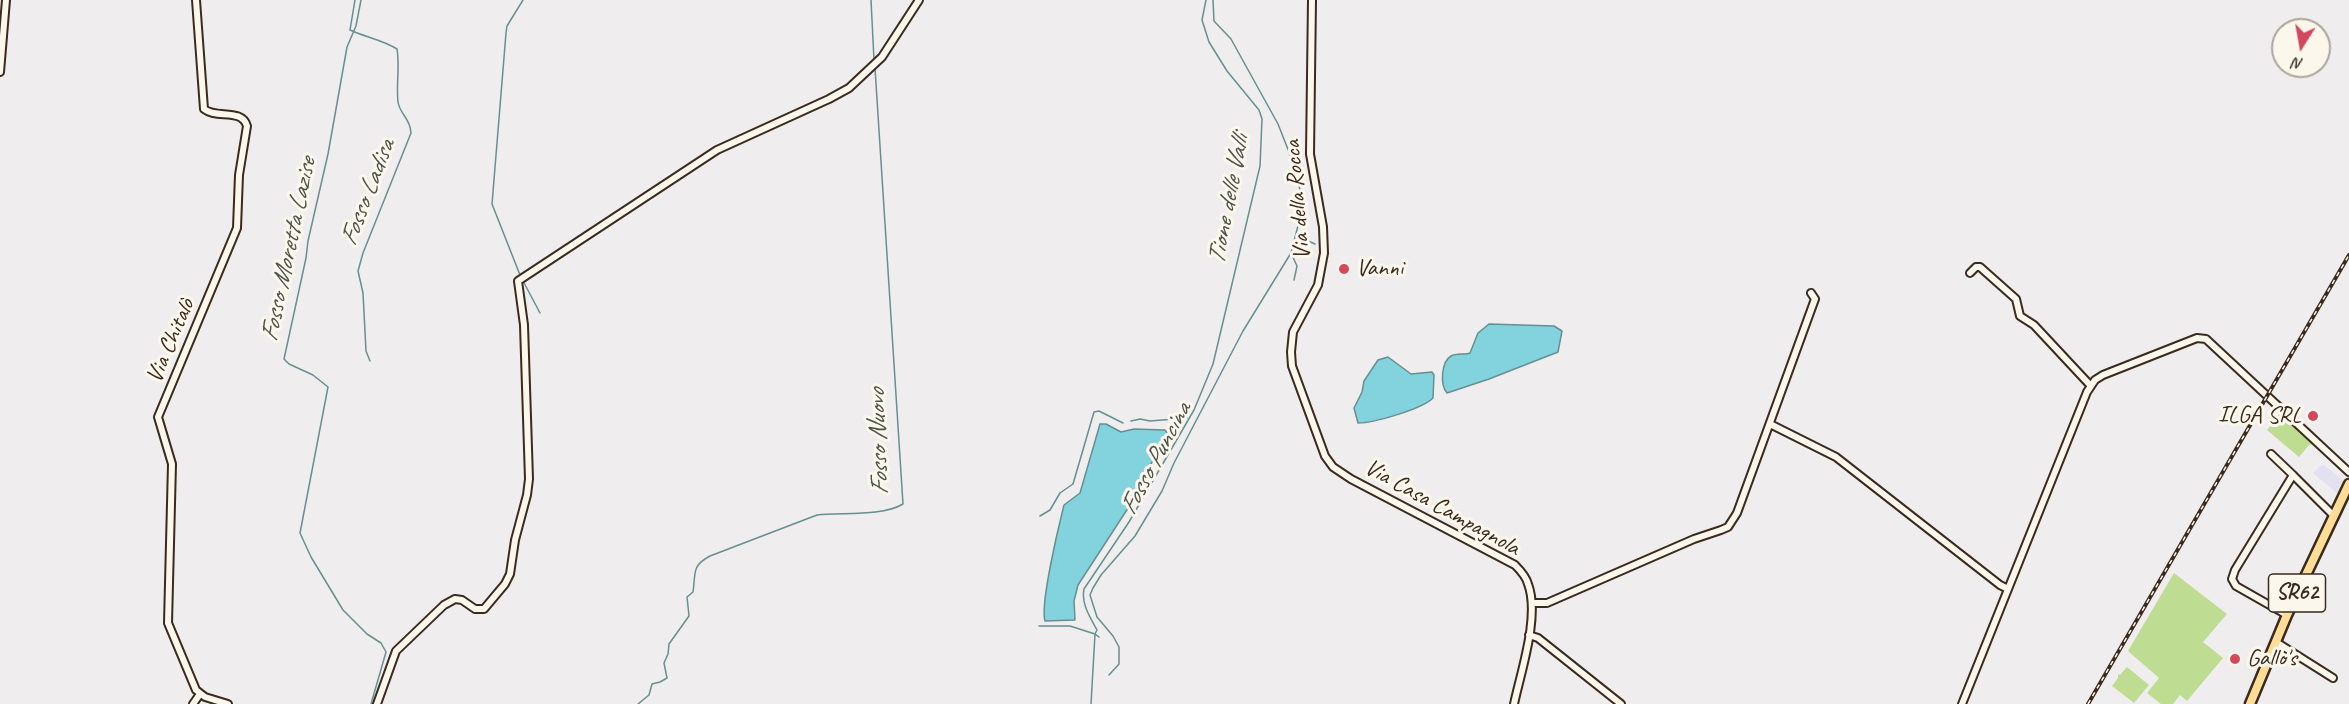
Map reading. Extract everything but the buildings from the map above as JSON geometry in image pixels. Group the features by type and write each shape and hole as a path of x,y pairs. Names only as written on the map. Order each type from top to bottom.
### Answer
{"main road":[{"name":"SR62","path":"2250,704 2287,615 2349,484"}],"street":[{"path":"0,72 6,0"},
{"name":"Via Chitalò","path":"196,0 204,109 211,113 241,117 248,126 239,175 237,228 158,417 159,426 171,453 172,464 168,623 192,684 200,694"},
{"path":"377,704 392,659 403,643 450,601 462,600 475,609 484,609 500,591 510,574 529,479 521,279 717,150 849,88 882,57 919,0"},
{"name":"Via della Rocca","path":"1312,0 1310,154 1323,227 1324,253 1318,285 1297,322 1290,352 1295,374 1325,456"},
{"path":"1970,273 1976,267 1980,267 2014,297 2017,301 2019,316 2034,325 2090,385"},
{"path":"1532,603 1547,603 1694,539 1728,527 1737,513 1809,317 1815,299 1811,294"},
{"path":"1962,704 2090,385 2103,375 2202,338 2349,472"},
{"path":"1770,424 1836,457 2008,589"},
{"path":"2271,454 2333,515"},
{"name":"Via Casa Campagnola","path":"1325,456 1333,467 1351,479 1515,565 1528,583 1532,603 1529,635 1514,704"},
{"path":"2287,615 2236,586 2232,579 2245,552 2292,475"},
{"path":"1529,635 1538,638 1622,704"},
{"path":"2276,642 2333,678"},
{"path":"193,704 200,694 228,704"}],"shaded area":[{"path":"2324,465 2342,480 2337,493 2313,473"}],"green space":[{"path":"2281,412 2314,444 2309,445 2299,457 2267,430"},
{"path":"2174,573 2227,614 2203,642 2223,658 2187,701 2180,695 2173,704 2161,704 2147,693 2159,678 2128,651"},
{"path":"2127,667 2149,685 2134,703 2112,686 2118,674 2120,675"}],"water":[{"path":"1489,324 1554,326 1562,331 1558,352 1447,393 1443,385 1445,363 1453,355 1470,353 1478,333"},
{"path":"1388,357 1411,374 1432,372 1434,375 1433,398 1419,407 1397,415 1358,423 1354,408 1362,392 1364,381 1378,360"},
{"path":"1100,424 1106,424 1121,432 1134,429 1165,430 1169,435 1149,467 1134,499 1078,585 1074,601 1075,620 1045,621 1047,584 1064,505 1080,493"}],"waterway":[{"name":"Fosso Ladisa","path":"355,0 350,30 397,49 398,102 409,123 411,133 358,271 363,293 366,351 370,361"},
{"name":"Fosso Moretta Lazise","path":"361,0 356,26 347,47 328,154 284,359 289,364 313,375 328,387 300,533 311,557 343,610 367,634 381,643 386,652 371,704"},
{"path":"520,275 492,204 507,26 523,0"},
{"name":"Fosso Nuovo","path":"871,0 874,60"},
{"name":"Tione delle Valli","path":"1099,637 1095,634 1097,630 1085,605 1084,589 1129,522 1194,410 1213,364 1260,166 1262,119 1259,110 1227,71 1209,42 1202,20 1206,0"},
{"name":"Fosso Puncina","path":"1109,675 1119,664 1119,647 1097,617 1090,595 1101,575 1135,536 1162,491 1174,463 1243,331 1291,253 1300,218 1301,193 1291,157 1278,124 1231,39 1214,21 1213,0"},
{"name":"Fosso Nuovo","path":"638,704 649,695 652,684 667,678 664,663 669,644 689,616 687,597 693,592 696,571 700,563 710,556 817,515 884,511 903,504 875,68"},
{"name":"Fosso Puncina","path":"1297,236 1315,244"},
{"name":"Fosso Puncina","path":"1291,253 1297,266 1294,280"},
{"path":"522,279 540,313"},
{"name":"Tione delle Valli","path":"1040,516 1050,510 1060,493 1073,484 1094,412 1099,411 1123,423"},
{"name":"Tione delle Valli","path":"1131,421 1187,418"},
{"path":"1039,626 1070,626 1095,634 1091,704"}],"railway":[{"path":"2088,704 2349,255"}],"place":[{"name":"Vanni","path":"1344,269"},
{"name":"ILGA SRL","path":"2313,416"},
{"name":"Gallo's","path":"2235,659"}]}
